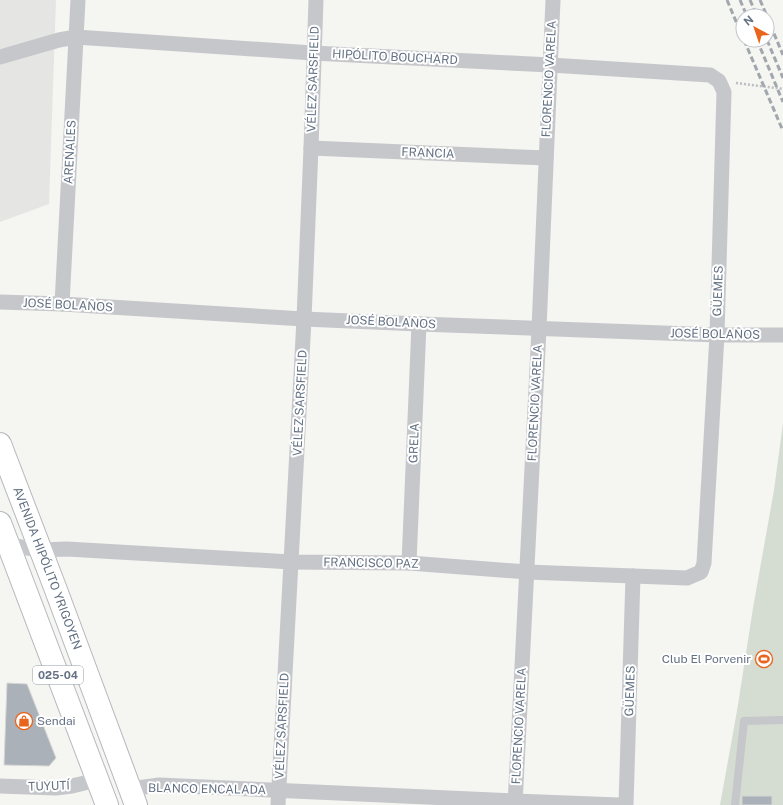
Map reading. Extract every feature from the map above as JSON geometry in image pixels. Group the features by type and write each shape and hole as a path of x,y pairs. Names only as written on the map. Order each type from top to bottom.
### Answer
{"main road":[{"name":"AVENIDA HIPÓLITO YRIGOYEN","path":"0,444 133,797"},
{"name":"025-04","path":"0,523 4,545 107,805"}],"street":[{"name":"ARENALES","path":"62,304 78,0"},
{"name":"VÉLEZ SARSFIELD","path":"279,798 304,319 316,0"},
{"name":"FLORENCIO VARELA","path":"515,803 539,329 553,0"},
{"name":"HIPÓLITO BOUCHARD","path":"0,58 59,40 76,37 313,53 710,75 719,81"},
{"name":"GÜEMES","path":"701,572 704,563 717,335 724,92 719,81"},
{"name":"FRANCIA","path":"311,148 546,158"},
{"name":"JOSÉ BOLAÑOS","path":"0,302 62,304 304,319 419,324 717,335 783,335"},
{"name":"GRELA","path":"409,563 419,324"},
{"name":"FRANCISCO PAZ","path":"4,545 41,550 67,549 291,562 409,563 527,572 687,578 701,572"},
{"name":"GÜEMES","path":"626,805 633,576"},
{"name":"TUYUTÍ","path":"0,786 56,788 98,780"},
{"name":"BLANCO ENCALADA","path":"133,797 159,786 279,798 619,805"}],"lane":[{"path":"735,805 744,721 783,720"}],"path":[{"path":"719,81 783,89"}],"shaded area":[{"path":"0,0 56,0 49,204 0,222"},
{"name":"Club El Porvenir","path":"783,423 783,805 720,805 774,490"}],"building":[{"name":"Sendai","path":"7,683 27,684 56,758 49,766 4,765"},
{"path":"742,796 772,796 772,805 742,805"}],"railway":[{"path":"727,0 735,19"},
{"path":"740,0 744,8"},
{"path":"750,0 754,8"},
{"path":"760,0 764,8"},
{"path":"775,36 783,55"},
{"path":"747,48 783,131"},
{"path":"760,48 783,102"},
{"path":"770,48 783,78"}],"place":[{"name":"Club El Porvenir","path":"764,659"},
{"name":"Sendai","path":"24,721"}]}
